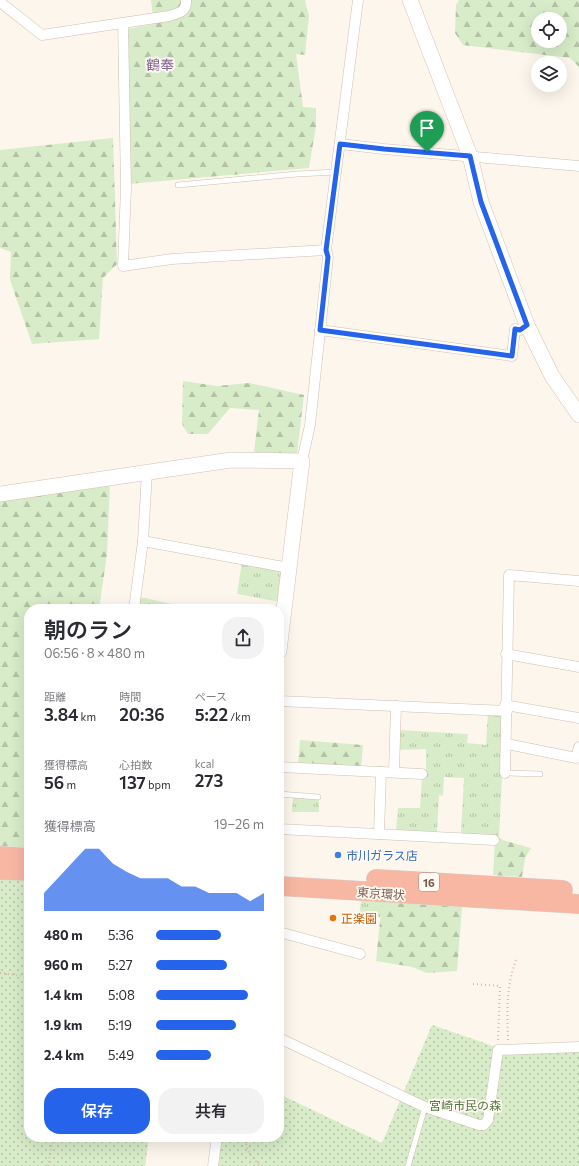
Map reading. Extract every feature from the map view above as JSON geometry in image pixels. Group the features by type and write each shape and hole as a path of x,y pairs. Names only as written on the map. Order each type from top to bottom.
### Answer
{"highway":[{"path":"0,856 24,858"},
{"path":"0,870 24,871"},
{"name":"東京環状","path":"284,874 579,891"},
{"name":"東京環状","path":"284,886 579,904"}],"street":[{"path":"0,2 42,35 169,16 183,12 186,6 186,0"},
{"path":"284,610 302,461 310,425 328,257 326,250 358,0"},
{"path":"410,0 470,156 481,202 527,325 552,376 579,415"},
{"path":"123,23 126,188 123,266 172,259 326,250"},
{"path":"340,144 579,166"},
{"path":"320,330 512,356 515,329 520,330 527,325"},
{"path":"0,494 231,460 302,461"},
{"path":"135,604 143,540 147,472"},
{"path":"143,540 289,568"},
{"path":"505,773 507,744 506,654 509,575 579,582"},
{"path":"506,654 579,667"},
{"path":"284,700 396,706 506,708 579,718"},
{"path":"394,772 396,706"},
{"path":"507,744 576,758 579,747"},
{"path":"284,767 422,774"},
{"path":"379,834 381,772"},
{"path":"284,829 494,840"},
{"path":"284,933 360,954"},
{"path":"284,1040 425,1107 479,1126 484,1125 488,1120 503,1050 579,1047"},
{"path":"213,1166 216,1142"}],"lane":[{"path":"178,185 296,174 336,172"},
{"path":"505,773 540,774"},
{"path":"284,794 318,796"},
{"path":"408,1166 425,1107"}],"path":[{"path":"503,1050 510,976 517,957"},
{"path":"0,972 24,976"},
{"path":"473,984 500,986 503,1050"},
{"path":"48,1166 52,1142"},
{"path":"245,1142 249,1153 260,1166"}],"green space":[{"path":"151,0 305,0 309,16 305,55 296,54 303,107 316,108 316,126 309,168 128,184 127,29 154,24"},
{"path":"459,0 579,0 579,67 570,58 567,58 567,56 554,56 463,45 455,33 456,5"},
{"path":"113,138 117,264 103,278 99,339 32,344 10,280 11,252 0,248 0,150"},
{"path":"183,381 217,386 249,383 304,395 297,454 254,452 259,410 230,408 208,434 188,434 182,424"},
{"path":"110,483 107,554 100,604 24,604 24,848 0,846 0,500"},
{"path":"242,562 283,571 280,602 237,594"},
{"path":"139,598 145,598 172,604 138,604"},
{"path":"488,713 500,713 505,718 499,836 461,833 464,778 444,777 443,796 439,795 437,832 396,830 398,808 420,808 422,776 426,776 426,749 398,750 398,730 468,734 467,743 486,745"},
{"path":"300,740 363,745 361,767 298,764"},
{"path":"293,796 319,798 319,812 292,812"},
{"path":"497,836 503,840 531,848 525,858 522,877 493,875 495,841"},
{"path":"0,879 24,881 24,1142 148,1142 145,1166 0,1166"},
{"path":"361,901 382,902 381,917 359,915"},
{"path":"382,902 462,907 457,971 427,973 412,967 376,961"},
{"name":"宮崎市民の森","path":"432,1025 496,1047 579,1049 579,1166 218,1166 221,1142 284,1142 284,1096 382,1143"}],"place":[{"name":"市川ガラス店","path":"338,855"},
{"name":"正楽園","path":"333,918"}],"district":[{"name":"鶴奉","path":"160,64"}],"route":[{"path":"340,144 427,152 470,156 481,202 527,325 520,330 515,329 512,356 320,330 328,257 326,250 340,144"}]}
